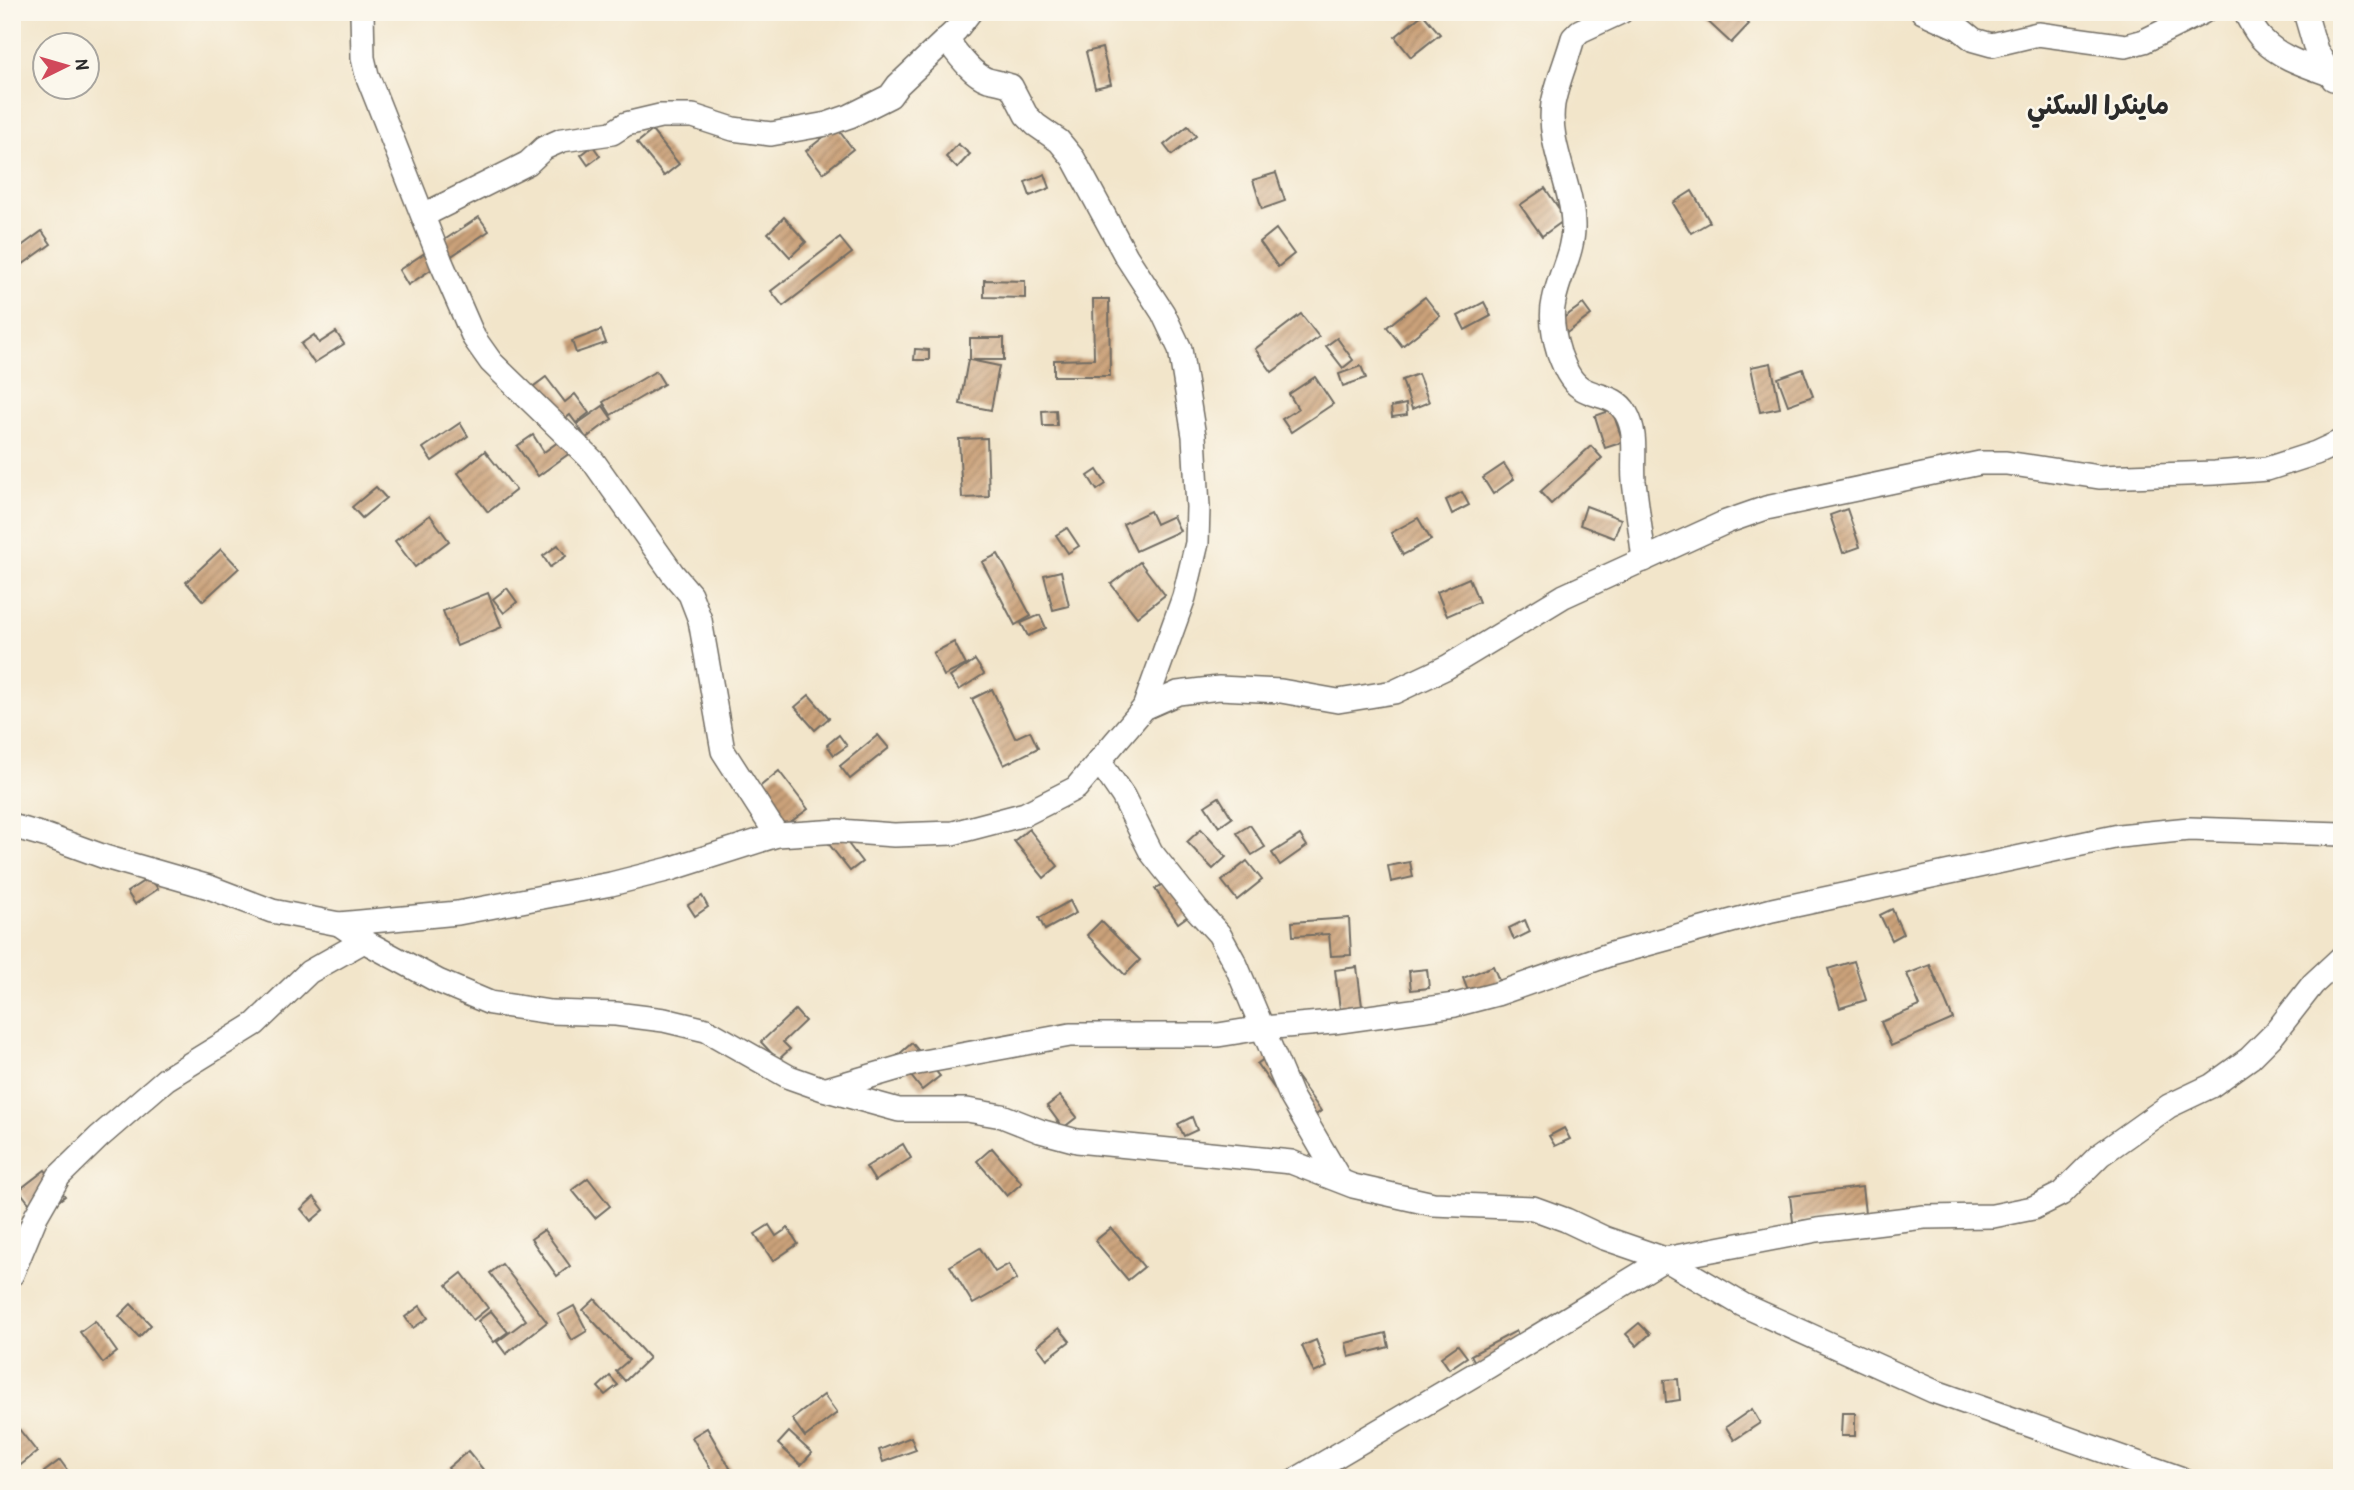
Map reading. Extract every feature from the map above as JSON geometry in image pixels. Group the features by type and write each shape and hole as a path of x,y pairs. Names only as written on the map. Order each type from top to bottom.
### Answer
{"street":[{"path":"362,12 363,58 367,75 474,338 491,362 593,461 673,574 691,594 701,620 723,751 777,835"},
{"path":"424,215 528,163 544,148 562,140 611,133 626,124 660,116 693,116 752,134 771,134 827,124 890,96 970,12"},
{"path":"1621,12 1580,31 1573,38 1553,105 1555,133 1573,224 1571,249 1553,302 1552,322 1568,375 1581,388 1616,401 1626,413 1634,436 1634,479 1644,560"},
{"path":"1923,12 1959,28 1974,40 1992,45 2038,34 2126,46 2144,41 2203,12"},
{"path":"2245,12 2270,47 2337,80"},
{"path":"2305,12 2316,50 2337,80"},
{"path":"12,826 105,857 209,887 272,911 339,924 458,913 611,884 670,869 777,835 838,831 894,835 953,833 1025,814 1076,788 1144,708 1184,597 1197,543 1194,436 1180,349 1163,313 1126,256 1073,159 1059,141 1036,125 1026,114 1011,86 979,75 946,39"},
{"path":"1144,708 1178,693 1219,688 1281,691 1338,701 1394,692 1447,667 1564,596 1726,522 1766,508 1980,463 2006,463 2099,477 2215,473 2267,469 2316,453 2342,441"},
{"path":"1099,761 1123,796 1151,852 1219,933 1236,965 1291,1096 1340,1180"},
{"path":"824,1089 912,1064 1070,1035 1218,1035 1455,1005 1497,994 1611,954 1735,920 1906,880 2119,836 2189,829 2342,834"},
{"path":"339,924 364,941 438,981 490,1003 550,1012 616,1014 664,1020 706,1030 789,1077 899,1110 967,1110 1002,1116 1077,1142 1291,1162 1353,1186 1433,1204 1533,1208 1604,1238 1665,1259 1743,1305 1933,1391 2180,1478"},
{"path":"12,1274 36,1216 59,1176 99,1137 166,1079 255,1024 309,972 364,941"},
{"path":"1299,1478 1477,1374 1665,1259 1817,1230 1924,1217 1993,1216 2033,1208 2061,1194 2100,1155 2169,1106 2211,1086 2250,1058 2274,1034 2313,984 2342,957"}],"building":[{"path":"1707,12 1736,12 1749,24 1731,43 1703,17"},
{"path":"1423,14 1440,34 1411,57 1395,37"},
{"path":"1102,48 1111,84 1095,88 1086,52"},
{"path":"1188,126 1196,136 1172,155 1164,145"},
{"path":"836,127 853,149 823,173 806,151"},
{"path":"652,131 679,164 664,176 637,143"},
{"path":"958,144 970,154 957,168 946,157"},
{"path":"593,146 600,156 588,165 581,155"},
{"path":"1276,173 1285,201 1262,209 1253,180"},
{"path":"1045,174 1050,188 1030,196 1025,182"},
{"path":"1545,188 1566,219 1542,236 1520,205"},
{"path":"1692,191 1710,222 1691,233 1673,203"},
{"path":"479,217 489,231 408,285 399,270"},
{"path":"784,217 806,242 790,257 768,233"},
{"path":"1276,229 1294,254 1278,267 1260,242"},
{"path":"42,231 51,244 12,272 12,253"},
{"path":"840,238 852,253 783,306 771,291"},
{"path":"984,280 1025,281 1025,298 984,297"},
{"path":"1425,297 1440,316 1402,346 1387,327"},
{"path":"1093,299 1109,299 1110,376 1054,376 1054,360 1094,359"},
{"path":"1484,302 1491,316 1465,330 1458,316"},
{"path":"1583,304 1591,315 1564,335 1555,324"},
{"path":"1301,314 1319,337 1272,372 1255,349"},
{"path":"601,330 606,343 576,353 572,341"},
{"path":"336,332 344,344 314,363 301,344 314,335 319,343"},
{"path":"970,338 1004,338 1004,360 970,360"},
{"path":"1337,338 1353,360 1343,368 1326,346"},
{"path":"915,349 929,350 929,360 914,360"},
{"path":"968,360 999,366 991,410 960,404"},
{"path":"1771,363 1780,408 1760,412 1751,367"},
{"path":"1361,366 1366,378 1343,386 1339,374"},
{"path":"1803,369 1813,396 1788,405 1778,378"},
{"path":"656,371 664,384 611,415 603,402"},
{"path":"1418,374 1429,402 1412,409 1402,380"},
{"path":"546,377 565,402 575,394 589,413 576,423 570,415 557,425 530,389"},
{"path":"1315,377 1333,404 1291,432 1282,419 1298,409 1289,394"},
{"path":"1406,404 1407,415 1392,417 1391,407"},
{"path":"603,406 612,419 586,438 577,424"},
{"path":"1056,410 1057,426 1043,426 1042,411"},
{"path":"1612,410 1623,442 1605,448 1595,416"},
{"path":"460,423 468,436 432,461 423,448"},
{"path":"572,432 581,445 538,476 517,446 533,435 544,452"},
{"path":"987,438 989,497 962,498 959,439"},
{"path":"1591,446 1602,458 1551,504 1540,492"},
{"path":"485,451 516,490 488,512 458,473"},
{"path":"1504,464 1514,479 1493,494 1483,478"},
{"path":"1097,470 1106,484 1097,490 1088,476"},
{"path":"376,487 386,498 362,518 352,507"},
{"path":"1462,492 1469,505 1452,514 1446,500"},
{"path":"1586,506 1621,519 1614,538 1580,525"},
{"path":"1847,509 1860,547 1843,553 1830,515"},
{"path":"1150,511 1156,524 1173,516 1180,531 1136,551 1123,524"},
{"path":"430,515 449,541 415,567 395,541"},
{"path":"1418,518 1431,540 1403,555 1391,533"},
{"path":"1067,528 1079,546 1068,553 1056,535"},
{"path":"558,545 566,556 550,567 543,556"},
{"path":"221,549 239,568 203,601 186,582"},
{"path":"998,554 1031,616 1015,625 982,562"},
{"path":"1140,562 1165,595 1137,617 1111,584"},
{"path":"1061,571 1069,606 1053,610 1044,575"},
{"path":"1469,578 1479,602 1447,616 1437,592"},
{"path":"507,588 517,602 504,613 493,599"},
{"path":"488,593 502,627 457,646 443,611"},
{"path":"1040,615 1046,628 1028,636 1021,623"},
{"path":"954,642 966,665 944,676 933,653"},
{"path":"975,660 984,674 959,690 950,677"},
{"path":"992,689 1015,738 1030,731 1038,748 1004,765 972,699"},
{"path":"809,695 829,718 815,730 795,707"},
{"path":"839,735 847,746 834,755 827,745"},
{"path":"878,735 889,748 850,779 840,766"},
{"path":"779,771 808,809 785,826 757,789"},
{"path":"1219,797 1232,818 1219,827 1205,806"},
{"path":"1250,825 1265,847 1252,855 1237,833"},
{"path":"1029,829 1058,866 1044,878 1014,841"},
{"path":"1201,829 1226,857 1213,869 1187,842"},
{"path":"840,833 862,862 850,871 828,843"},
{"path":"1300,835 1307,846 1280,865 1272,853"},
{"path":"1247,861 1262,880 1237,900 1222,881"},
{"path":"1410,862 1413,877 1391,882 1388,866"},
{"path":"150,877 158,889 135,904 127,892"},
{"path":"1169,880 1192,913 1178,923 1155,889"},
{"path":"702,896 708,907 695,916 688,905"},
{"path":"1070,901 1076,913 1045,930 1039,918"},
{"path":"1892,909 1903,934 1892,940 1880,915"},
{"path":"1349,918 1351,955 1331,956 1329,934 1293,936 1292,922"},
{"path":"1525,920 1530,932 1514,940 1509,928"},
{"path":"1101,921 1140,960 1125,975 1087,935"},
{"path":"1854,961 1866,1000 1840,1008 1828,969"},
{"path":"1930,965 1953,1019 1891,1046 1881,1022 1920,1006 1907,974"},
{"path":"1493,966 1500,983 1470,996 1463,978"},
{"path":"1357,967 1362,1006 1340,1009 1335,970"},
{"path":"1427,969 1429,988 1411,990 1409,971"},
{"path":"795,1010 805,1021 783,1042 790,1049 778,1060 761,1042"},
{"path":"912,1043 940,1076 922,1090 896,1057"},
{"path":"1277,1049 1321,1111 1301,1126 1257,1064"},
{"path":"1060,1096 1077,1117 1063,1128 1047,1106"},
{"path":"1192,1117 1197,1130 1184,1136 1178,1124"},
{"path":"1564,1128 1570,1139 1555,1146 1549,1136"},
{"path":"903,1144 911,1158 875,1181 866,1167"},
{"path":"992,1148 1022,1183 1007,1196 977,1161"},
{"path":"45,1170 65,1196 39,1216 19,1190"},
{"path":"588,1178 610,1206 595,1218 572,1190"},
{"path":"1862,1187 1865,1213 1793,1222 1790,1196"},
{"path":"314,1197 324,1210 311,1221 301,1209"},
{"path":"769,1225 776,1236 788,1228 798,1244 773,1261 755,1234"},
{"path":"1111,1228 1144,1267 1128,1280 1095,1241"},
{"path":"544,1230 570,1266 557,1276 531,1239"},
{"path":"980,1248 995,1272 1009,1264 1017,1279 973,1304 950,1266"},
{"path":"502,1264 547,1322 506,1354 497,1342 526,1320 490,1273"},
{"path":"462,1273 488,1308 473,1320 447,1285"},
{"path":"595,1299 649,1358 625,1381 616,1371 629,1360 583,1310"},
{"path":"131,1304 151,1325 139,1337 119,1316"},
{"path":"420,1306 428,1318 413,1328 405,1317"},
{"path":"574,1306 587,1331 572,1340 558,1315"},
{"path":"491,1311 508,1332 494,1342 478,1321"},
{"path":"95,1321 117,1352 103,1363 80,1332"},
{"path":"1639,1323 1650,1334 1637,1346 1626,1334"},
{"path":"1059,1328 1070,1341 1047,1359 1037,1346"},
{"path":"1516,1331 1522,1343 1477,1366 1471,1355"},
{"path":"1386,1333 1389,1347 1349,1357 1346,1343"},
{"path":"1316,1340 1327,1367 1314,1373 1302,1346"},
{"path":"1458,1345 1467,1357 1449,1369 1441,1357"},
{"path":"610,1376 618,1385 605,1395 598,1387"},
{"path":"1678,1379 1680,1400 1666,1402 1664,1380"},
{"path":"824,1395 837,1413 805,1437 792,1419"},
{"path":"1752,1409 1760,1423 1734,1440 1726,1427"},
{"path":"1842,1413 1855,1413 1855,1436 1841,1436"},
{"path":"707,1428 734,1475 729,1478 716,1478 692,1437"},
{"path":"19,1429 37,1452 12,1472 12,1434"},
{"path":"789,1432 812,1453 801,1465 778,1444"},
{"path":"911,1437 916,1450 883,1462 879,1450"},
{"path":"468,1451 490,1478 456,1478 448,1468"},
{"path":"60,1460 73,1478 48,1478 44,1472"},
{"path":"1347,1469 1352,1478 1332,1478"}],"district":[{"name":"ماينكرا السكني","path":"2098,104"}]}
